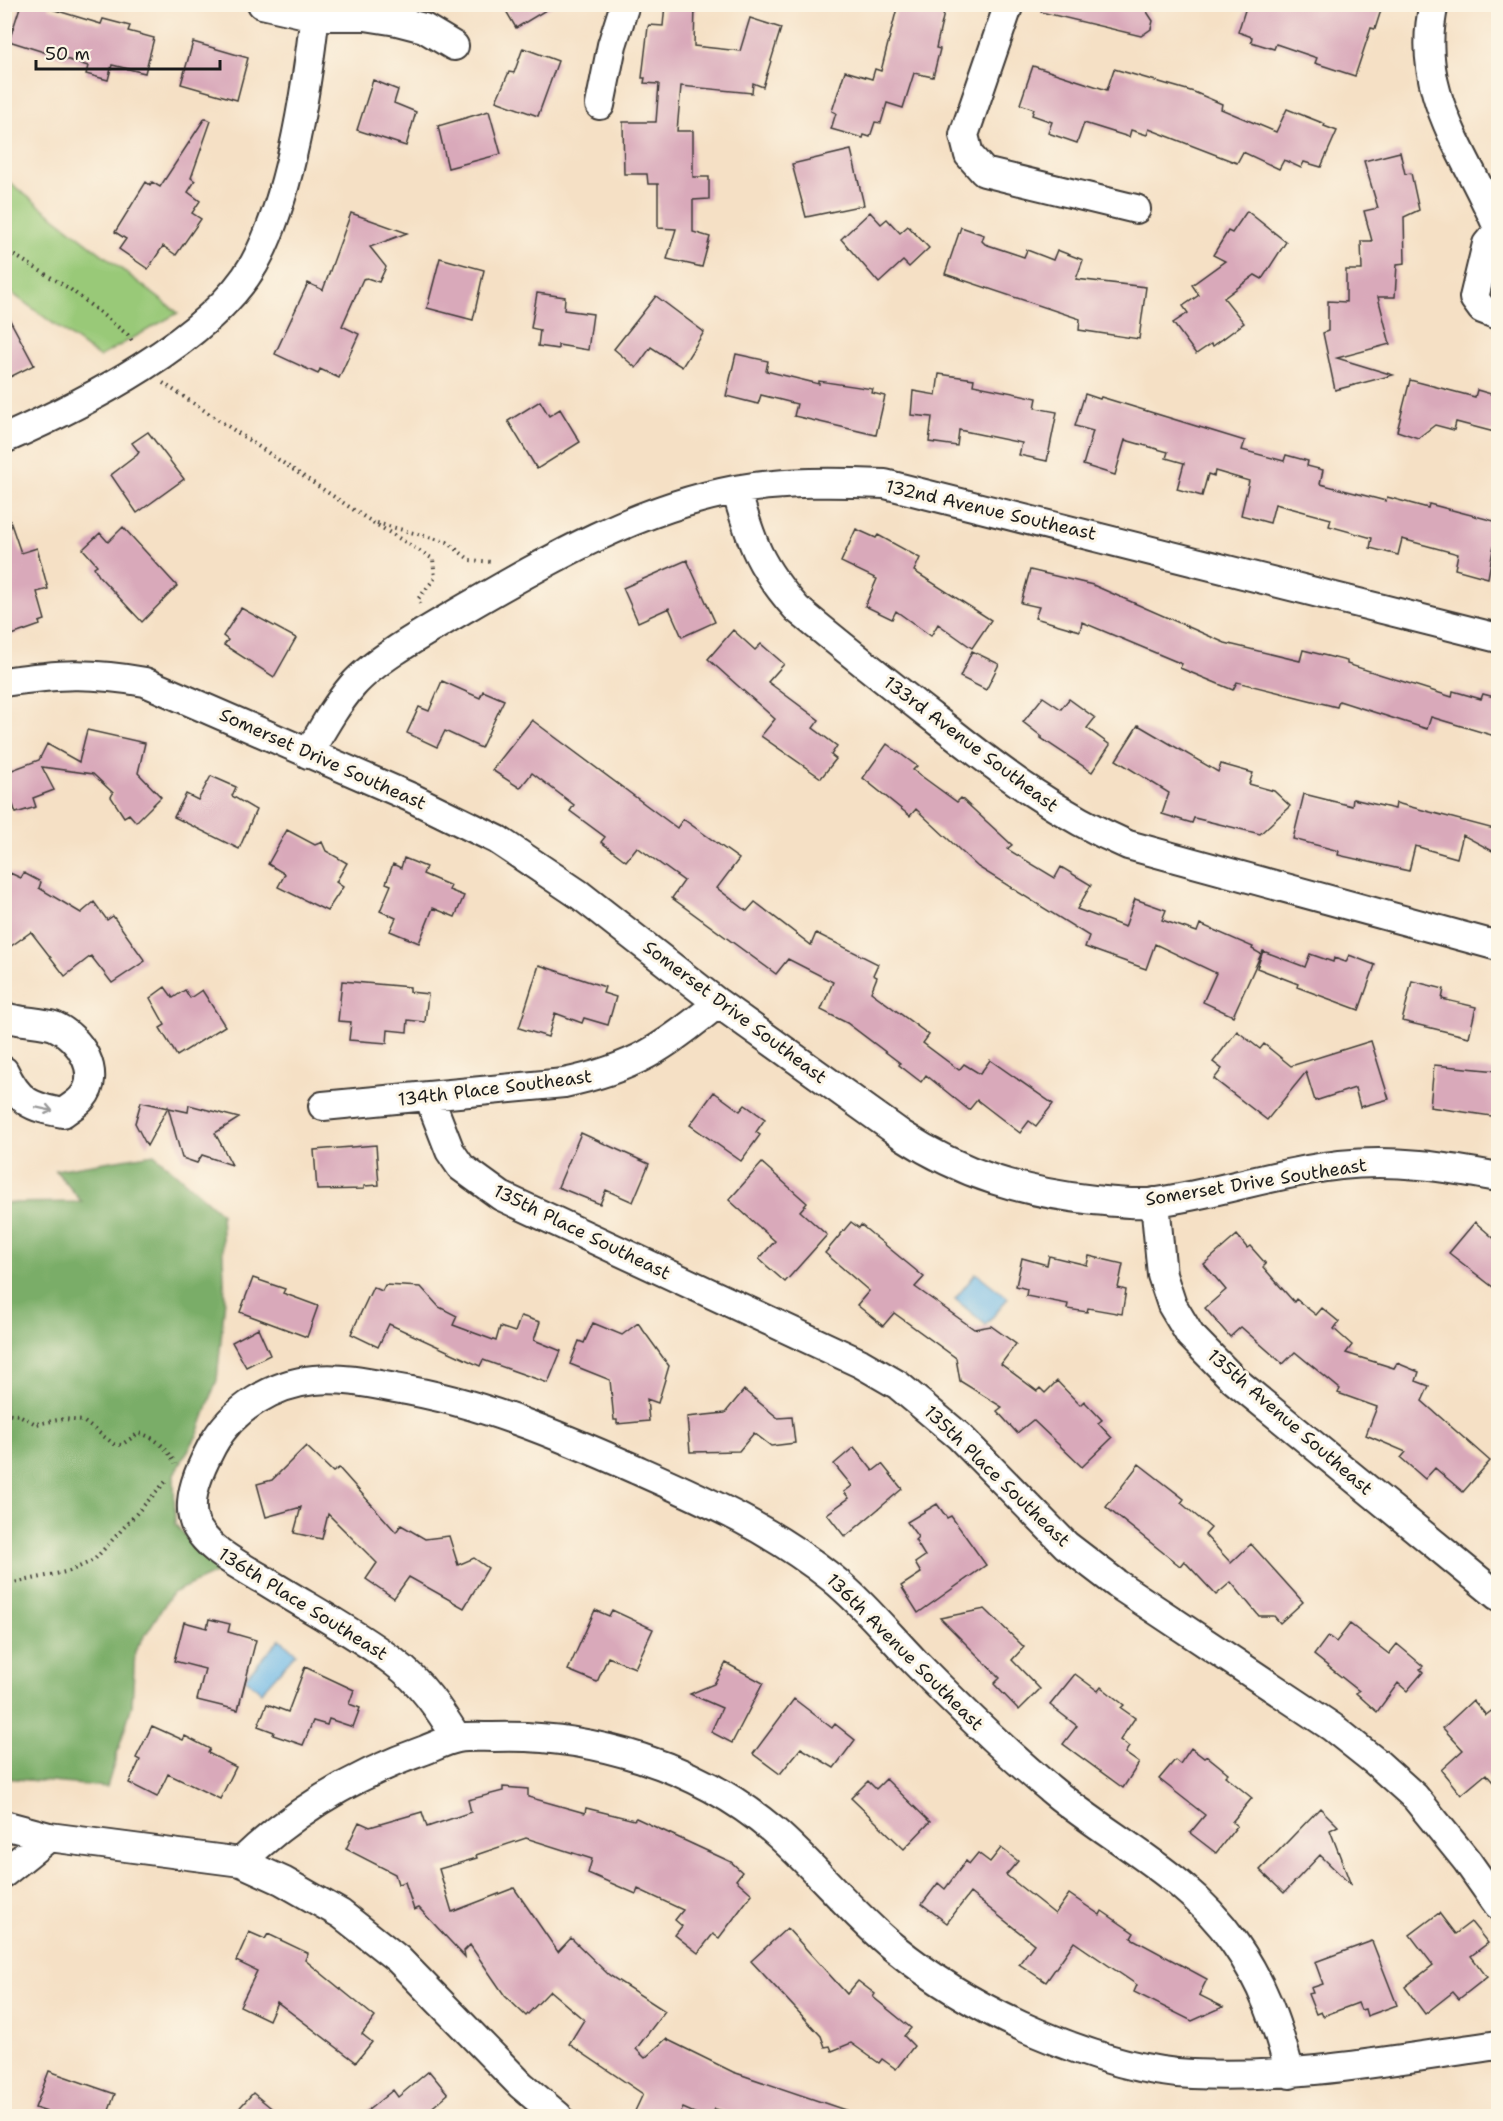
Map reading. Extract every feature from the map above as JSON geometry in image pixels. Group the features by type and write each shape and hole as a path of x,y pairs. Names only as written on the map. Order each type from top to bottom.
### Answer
{"street":[{"path":"262,4 397,21 424,28 454,46"},
{"path":"600,105 612,45 625,4"},
{"path":"1009,4 964,135 974,163 984,172 1136,209"},
{"path":"1434,4 1429,48 1431,82 1447,126 1498,230 1487,244 1474,298 1482,309 1498,315"},
{"path":"4,439 148,364 200,326 224,303 253,264 274,219 293,150 315,10"},
{"name":"132nd Avenue Southeast","path":"308,754 329,716 354,683 411,640 551,558 630,521 736,490 829,482 885,484 1498,638"},
{"name":"133rd Avenue Southeast","path":"736,490 753,546 772,580 797,609 998,769 1051,806 1088,828 1128,845 1498,946"},
{"name":"Somerset Drive Southeast","path":"4,682 60,674 107,675 145,682 410,797 498,840 580,895 718,1003 902,1135 929,1153 1010,1186 1053,1195 1110,1201 1155,1202 1348,1164 1418,1163 1498,1178"},
{"name":"134th Place Southeast","path":"323,1106 564,1083 601,1075 632,1063 671,1042 718,1003"},
{"path":"4,1071 15,1092 35,1108 63,1113 83,1097 91,1072 81,1046 56,1027 24,1019 6,1024"},
{"name":"135th Place Southeast","path":"429,1097 450,1151 461,1167 501,1196 860,1363 897,1385 959,1436 1066,1545 1117,1584 1332,1727 1376,1762 1415,1797 1467,1861 1498,1905"},
{"name":"135th Avenue Southeast","path":"1155,1202 1162,1275 1172,1305 1190,1335 1233,1378 1498,1596"},
{"name":"136th Avenue Southeast","path":"208,1454 220,1432 236,1415 257,1399 280,1387 315,1379 352,1380 439,1395 512,1417 738,1515 783,1542 835,1580 996,1741 1057,1794 1170,1874 1203,1904 1233,1941 1263,1989 1279,2031 1290,2074"},
{"name":"136th Place Southeast","path":"208,1454 197,1481 192,1506 195,1525 215,1550 358,1637 397,1664 424,1688 458,1738"},
{"path":"241,1862 267,1837 304,1808 400,1758 458,1738 517,1736 582,1742 641,1759 730,1798 773,1830 892,1947 976,2002 1036,2032 1092,2052 1189,2074 1290,2074 1498,2045"},
{"path":"4,1825 49,1837 241,1862 341,1914 398,1959 521,2085 558,2116"},
{"path":"4,1873 49,1837"}],"path":[{"path":"4,249 70,289 128,335 162,383 433,560 435,578 418,599 423,610"},
{"path":"369,520 408,533 447,542 470,560 502,562"},
{"path":"4,1413 19,1414 36,1424 64,1419 83,1421 114,1444 121,1444 139,1433 150,1436 170,1453 177,1473 150,1497 94,1560 70,1570 4,1585"}],"green space":[{"path":"5,179 178,313 99,357 5,288"},
{"path":"154,1154 221,1213 225,1299 217,1380 198,1434 174,1474 175,1524 218,1572 172,1593 135,1651 132,1705 107,1787 5,1778 4,1203 82,1202 55,1170"}],"water":[{"path":"976,1273 1008,1298 986,1325 955,1299"},
{"path":"280,1639 296,1653 261,1692 245,1678"}],"building":[{"path":"21,4 49,4 48,8 101,24 103,19 130,26 128,31 154,38 145,73 112,65 108,80 86,74 88,66 9,41"},
{"path":"502,4 556,4 516,28"},
{"path":"665,4 695,6 694,46 740,51 750,18 781,28 763,87 753,83 752,93 681,86 677,131 693,131 693,177 709,177 709,199 693,200 693,232 710,237 702,267 667,259 676,229 658,228 658,184 648,184 647,174 624,174 623,122 656,122 659,84 644,83 645,78 642,78 648,27 649,25 663,26"},
{"path":"898,4 946,4 936,48 940,49 933,77 914,73 903,108 887,103 881,123 875,122 870,137 864,135 863,138 831,129 836,113 832,111 845,71 872,79 875,69 881,71"},
{"path":"1042,4 1142,4 1153,21 1151,29 1141,36 1041,12"},
{"path":"1247,4 1383,4 1375,29 1371,28 1355,76 1315,63 1317,58 1276,44 1274,49 1251,42 1252,37 1238,32"},
{"path":"193,42 248,58 237,100 181,84"},
{"path":"523,48 558,61 538,116 496,101 509,72 514,73"},
{"path":"1033,66 1107,90 1114,69 1194,92 1222,104 1221,109 1276,132 1287,109 1337,131 1321,167 1304,162 1301,168 1284,160 1279,169 1243,152 1237,163 1149,129 1147,135 1131,130 1129,137 1084,123 1077,143 1048,133 1052,122 1032,115 1034,109 1020,104"},
{"path":"373,80 398,90 394,103 416,112 406,146 357,130"},
{"path":"489,111 501,154 448,168 438,126"},
{"path":"205,118 211,121 191,178 195,181 188,192 200,201 192,213 201,219 176,255 163,246 148,269 119,249 126,239 115,232 146,182 150,185 152,182 160,187"},
{"path":"851,150 864,205 806,217 792,164"},
{"path":"1400,152 1405,174 1411,173 1419,210 1404,217 1405,263 1397,264 1395,297 1378,297 1390,344 1337,358 1393,375 1335,390 1323,333 1328,331 1328,301 1346,302 1346,270 1362,270 1361,241 1372,241 1364,211 1378,208 1364,161"},
{"path":"1247,211 1286,242 1262,279 1255,275 1224,298 1244,323 1213,346 1211,344 1196,354 1173,323 1188,313 1183,306 1199,295 1192,285 1225,261 1213,255 1228,231 1232,233"},
{"path":"870,212 881,224 887,219 900,233 908,226 929,248 909,267 903,261 879,283 841,239"},
{"path":"351,213 407,233 370,247 386,267 379,282 363,279 342,326 359,334 339,378 320,369 318,374 275,354 308,283 323,290"},
{"path":"961,227 984,235 982,241 985,244 1024,257 1027,250 1053,260 1057,250 1083,260 1076,279 1146,287 1139,339 1079,330 1080,319 945,274"},
{"path":"440,258 484,270 473,320 427,308"},
{"path":"537,293 565,297 564,310 593,314 588,350 558,345 558,349 538,346 540,330 531,328"},
{"path":"656,296 704,332 682,367 651,347 636,368 614,349"},
{"path":"4,309 34,365 4,380"},
{"path":"736,354 768,361 766,371 819,384 819,381 873,389 872,393 885,396 876,435 794,416 797,404 761,395 758,404 726,396"},
{"path":"939,374 974,379 973,385 1037,398 1035,408 1057,412 1047,461 1019,455 1022,443 959,430 957,446 929,442 932,417 911,415 913,391 936,395"},
{"path":"1410,380 1475,397 1477,390 1498,396 1498,433 1456,422 1454,430 1435,425 1418,438 1397,431"},
{"path":"1085,394 1245,441 1242,450 1284,461 1286,455 1308,461 1307,466 1323,470 1320,484 1386,501 1387,497 1428,508 1429,504 1498,522 1488,578 1455,569 1458,554 1402,539 1398,555 1370,548 1372,538 1329,526 1331,519 1275,504 1270,523 1241,515 1249,481 1215,471 1214,476 1208,474 1202,496 1177,489 1184,463 1166,458 1168,452 1125,440 1115,475 1083,465 1093,431 1075,426"},
{"path":"540,401 549,416 560,409 580,442 537,469 508,421"},
{"path":"148,432 184,479 137,513 111,475 137,455 139,452 132,443"},
{"path":"8,515 21,553 37,548 48,589 37,592 45,620 39,622 40,625 9,636 4,623 4,516"},
{"path":"123,527 177,586 142,622 99,576 94,567 97,565 83,549 100,533 108,542"},
{"path":"856,529 876,538 878,535 920,558 914,571 991,620 972,648 938,624 931,636 896,611 892,619 865,606 877,579 841,562"},
{"path":"687,560 715,622 682,637 669,608 638,622 623,588"},
{"path":"1030,570 1093,585 1225,643 1300,661 1303,650 1347,661 1347,664 1452,697 1453,691 1481,699 1483,694 1498,698 1498,737 1431,717 1427,729 1339,701 1337,707 1237,682 1233,690 1180,668 1182,664 1082,622 1080,631 1035,618 1039,607 1021,603"},
{"path":"241,608 296,638 274,677 224,645 228,640 223,636"},
{"path":"733,630 755,650 761,644 784,664 768,682 819,720 813,728 837,746 831,755 836,759 821,778 761,736 775,719 708,659"},
{"path":"972,651 999,664 986,690 960,677"},
{"path":"442,681 480,698 483,691 504,700 481,748 445,731 437,747 407,733 419,707 429,711"},
{"path":"1043,697 1061,709 1069,699 1095,718 1087,728 1110,745 1092,772 1041,738 1023,722"},
{"path":"532,720 677,828 683,819 739,859 717,888 747,911 755,902 811,945 816,933 878,964 873,975 877,977 871,992 929,1035 923,1043 959,1070 964,1064 980,1074 990,1060 1053,1104 1036,1126 1029,1121 1020,1133 977,1100 969,1110 926,1075 921,1082 847,1023 821,1010 833,982 788,959 776,974 672,898 684,881 637,847 626,861 601,842 605,837 570,811 574,805 532,773 520,788 492,770"},
{"path":"1138,725 1218,772 1221,764 1253,773 1249,784 1274,791 1290,806 1260,834 1194,818 1192,823 1162,814 1169,793 1116,760"},
{"path":"87,730 145,743 138,773 161,797 136,822 129,814 124,817 111,797 113,793 93,774 42,767 54,790 33,798 36,807 16,813 13,805 4,808 4,773 39,760 47,744 79,762"},
{"path":"887,744 917,766 913,770 957,802 961,798 1012,845 1007,849 1055,878 1061,867 1091,885 1077,909 1125,927 1135,899 1166,910 1162,920 1197,932 1200,924 1253,947 1252,949 1261,954 1233,1016 1203,1002 1216,973 1155,944 1146,969 1085,947 1089,936 978,867 916,809 910,816 863,778"},
{"path":"211,776 236,787 232,796 256,810 239,849 174,817 186,794 198,800"},
{"path":"1304,794 1352,806 1353,799 1395,809 1396,803 1498,830 1498,854 1463,835 1457,858 1415,846 1409,871 1338,855 1339,851 1293,839"},
{"path":"287,830 315,845 322,842 326,851 347,863 336,882 343,887 327,911 278,887 285,874 268,864"},
{"path":"404,858 426,867 423,874 451,886 449,890 464,896 455,917 433,908 419,943 390,931 396,918 380,911 391,885 386,883 393,864 401,868"},
{"path":"10,873 21,878 24,873 41,882 39,888 81,913 94,902 107,920 113,916 145,961 112,983 91,956 65,976 31,932 4,951 4,884"},
{"path":"1263,951 1305,967 1310,954 1333,962 1334,958 1346,962 1349,955 1375,965 1359,1010 1297,987 1298,984 1257,968"},
{"path":"539,965 605,987 603,993 616,997 608,1025 584,1018 582,1023 555,1013 548,1037 519,1028"},
{"path":"342,981 410,987 410,992 428,994 425,1022 408,1020 407,1032 388,1030 387,1043 349,1040 351,1022 338,1021"},
{"path":"1412,981 1444,989 1442,999 1476,1007 1469,1037 1402,1021"},
{"path":"165,987 173,998 185,990 190,998 202,990 225,1026 177,1056 160,1028 165,1025 150,998"},
{"path":"1237,1031 1260,1049 1264,1044 1291,1066 1371,1041 1389,1099 1360,1107 1355,1088 1315,1101 1306,1072 1267,1120 1214,1079 1222,1069 1213,1062"},
{"path":"1434,1065 1498,1071 1498,1117 1430,1107"},
{"path":"714,1092 740,1111 745,1105 765,1119 756,1132 760,1135 741,1161 690,1125"},
{"path":"141,1102 168,1108 147,1146 135,1123"},
{"path":"189,1105 239,1118 215,1133 232,1165 202,1155 197,1163 182,1158 168,1108 188,1112"},
{"path":"581,1133 649,1164 633,1202 606,1190 600,1204 558,1187"},
{"path":"376,1145 379,1185 364,1186 364,1189 317,1190 314,1150"},
{"path":"762,1163 807,1203 800,1211 827,1235 785,1282 759,1259 775,1241 729,1200"},
{"path":"851,1222 859,1228 861,1225 924,1277 915,1287 974,1329 991,1326 1016,1344 1001,1364 1037,1391 1040,1388 1045,1393 1057,1381 1080,1405 1084,1401 1102,1420 1098,1423 1112,1438 1082,1467 1033,1420 1017,1433 997,1411 1002,1407 960,1381 956,1358 894,1313 883,1326 857,1305 869,1291 825,1253"},
{"path":"1475,1222 1498,1242 1498,1291 1449,1253"},
{"path":"1237,1235 1247,1248 1250,1246 1266,1264 1263,1267 1294,1302 1296,1299 1316,1315 1322,1308 1339,1322 1334,1329 1352,1345 1346,1353 1394,1368 1397,1363 1419,1372 1416,1381 1429,1386 1422,1401 1490,1461 1463,1492 1435,1468 1425,1479 1401,1458 1406,1452 1366,1435 1377,1407 1338,1393 1340,1389 1295,1352 1283,1364 1241,1327 1230,1337 1205,1308 1226,1290 1204,1264"},
{"path":"1049,1256 1087,1265 1089,1256 1123,1264 1118,1288 1126,1290 1122,1314 1088,1308 1087,1312 1067,1309 1068,1304 1026,1296 1027,1289 1016,1286 1022,1258 1047,1265"},
{"path":"253,1278 285,1289 283,1293 318,1306 307,1337 240,1312"},
{"path":"385,1285 421,1287 439,1307 457,1316 453,1325 496,1341 500,1327 515,1332 521,1316 540,1322 534,1340 561,1351 548,1383 483,1360 480,1366 389,1324 378,1347 351,1334 373,1287 382,1291"},
{"path":"593,1323 622,1335 638,1323 669,1366 658,1403 647,1399 649,1421 617,1424 617,1420 614,1420 610,1380 570,1364 579,1341 584,1343"},
{"path":"258,1328 270,1355 246,1367 232,1342"},
{"path":"744,1390 778,1418 792,1417 795,1443 771,1446 754,1433 739,1451 690,1452 687,1417 725,1413"},
{"path":"306,1446 333,1472 339,1468 396,1532 401,1525 425,1539 449,1536 458,1565 474,1558 488,1568 464,1608 409,1577 394,1598 366,1579 377,1563 328,1514 322,1539 294,1533 301,1507 266,1517 257,1484 272,1480"},
{"path":"854,1447 873,1471 882,1464 902,1489 845,1537 827,1514 849,1498 844,1492 852,1486 834,1464"},
{"path":"1139,1464 1184,1499 1181,1503 1211,1528 1205,1535 1231,1563 1251,1544 1303,1602 1280,1623 1274,1616 1259,1616 1231,1582 1216,1595 1184,1561 1180,1566 1106,1507"},
{"path":"937,1504 947,1518 951,1516 986,1565 918,1613 901,1586 921,1573 915,1563 925,1556 915,1540 918,1537 907,1522"},
{"path":"985,1609 1024,1647 1012,1660 1040,1689 1019,1710 994,1684 1000,1678 940,1618"},
{"path":"595,1610 609,1616 612,1610 653,1629 635,1668 608,1657 597,1682 568,1670"},
{"path":"209,1619 230,1624 228,1632 256,1640 238,1710 197,1700 205,1669 174,1661 184,1622 207,1628"},
{"path":"1350,1624 1389,1654 1397,1644 1423,1666 1420,1669 1423,1672 1407,1691 1398,1683 1377,1712 1356,1693 1359,1691 1314,1655 1328,1636 1336,1642"},
{"path":"726,1663 763,1683 732,1743 711,1732 722,1708 690,1694 714,1684"},
{"path":"305,1667 354,1690 349,1704 360,1708 353,1727 329,1719 327,1725 313,1721 303,1745 273,1735 274,1732 258,1726 267,1704 288,1712"},
{"path":"1075,1674 1098,1691 1101,1687 1124,1705 1121,1708 1135,1718 1120,1740 1129,1747 1125,1753 1139,1763 1123,1788 1063,1744 1077,1726 1050,1705"},
{"path":"794,1699 832,1728 835,1724 855,1740 834,1768 801,1748 780,1774 753,1754"},
{"path":"1473,1700 1486,1715 1498,1706 1498,1788 1486,1774 1461,1795 1441,1770 1463,1750 1443,1728"},
{"path":"152,1726 183,1740 185,1736 210,1749 208,1753 236,1767 220,1799 168,1774 157,1797 129,1783 140,1760 136,1758"},
{"path":"1191,1748 1204,1758 1207,1756 1228,1773 1225,1776 1252,1798 1232,1822 1237,1826 1216,1853 1190,1833 1205,1815 1159,1779 1175,1760 1180,1764"},
{"path":"886,1779 930,1822 904,1849 851,1798 868,1781 876,1789"},
{"path":"503,1787 528,1789 528,1797 585,1813 586,1808 634,1820 636,1818 731,1862 742,1872 736,1880 752,1894 719,1938 713,1934 698,1953 675,1935 682,1926 675,1920 683,1910 638,1889 636,1894 588,1873 592,1859 526,1838 476,1855 477,1858 439,1869 452,1912 514,1888 558,1952 571,1938 609,1975 665,2011 636,2049 645,2058 666,2039 733,2072 854,2113 853,2116 740,2116 715,2109 711,2116 701,2116 683,2108 679,2116 648,2116 635,2111 643,2094 569,2044 584,2020 550,1991 526,2016 505,1996 470,1945 464,1951 465,1957 419,1908 414,1910 405,1882 398,1884 395,1874 346,1849 359,1822 370,1827 422,1812 427,1827 471,1812 468,1800 503,1791"},
{"path":"1320,1808 1338,1826 1330,1830 1351,1885 1320,1855 1284,1893 1260,1870"},
{"path":"1001,1848 1018,1861 1006,1875 1055,1914 1069,1894 1100,1915 1102,1911 1134,1933 1131,1938 1207,1979 1199,1995 1223,2007 1192,2021 1134,1992 1137,1985 1074,1942 1046,1982 1019,1964 1034,1944 970,1893 947,1923 922,1904 938,1883 945,1889 966,1861 969,1864 978,1853 990,1862"},
{"path":"1439,1913 1455,1934 1471,1922 1488,1943 1471,1956 1487,1977 1459,1999 1453,1992 1425,2014 1405,1987 1433,1965 1410,1935"},
{"path":"787,1928 847,1994 858,1981 875,1994 873,1997 911,2028 904,2036 914,2046 896,2069 882,2059 879,2063 851,2043 832,2051 830,2046 825,2047 821,2036 751,1961"},
{"path":"249,1932 265,1939 268,1934 308,1953 305,1960 375,2017 362,2034 372,2042 356,2062 277,2002 269,2020 240,2006 257,1971 236,1961"},
{"path":"1372,1941 1397,2005 1367,2016 1365,2009 1361,2010 1358,2003 1323,2016 1321,2012 1316,2014 1308,1994 1313,1993 1311,1988 1323,1984 1315,1962"},
{"path":"49,2071 115,2094 107,2116 59,2116 35,2108"},
{"path":"429,2071 448,2094 422,2116 361,2116 393,2090 398,2097"},
{"path":"253,2093 281,2116 232,2116"}]}
